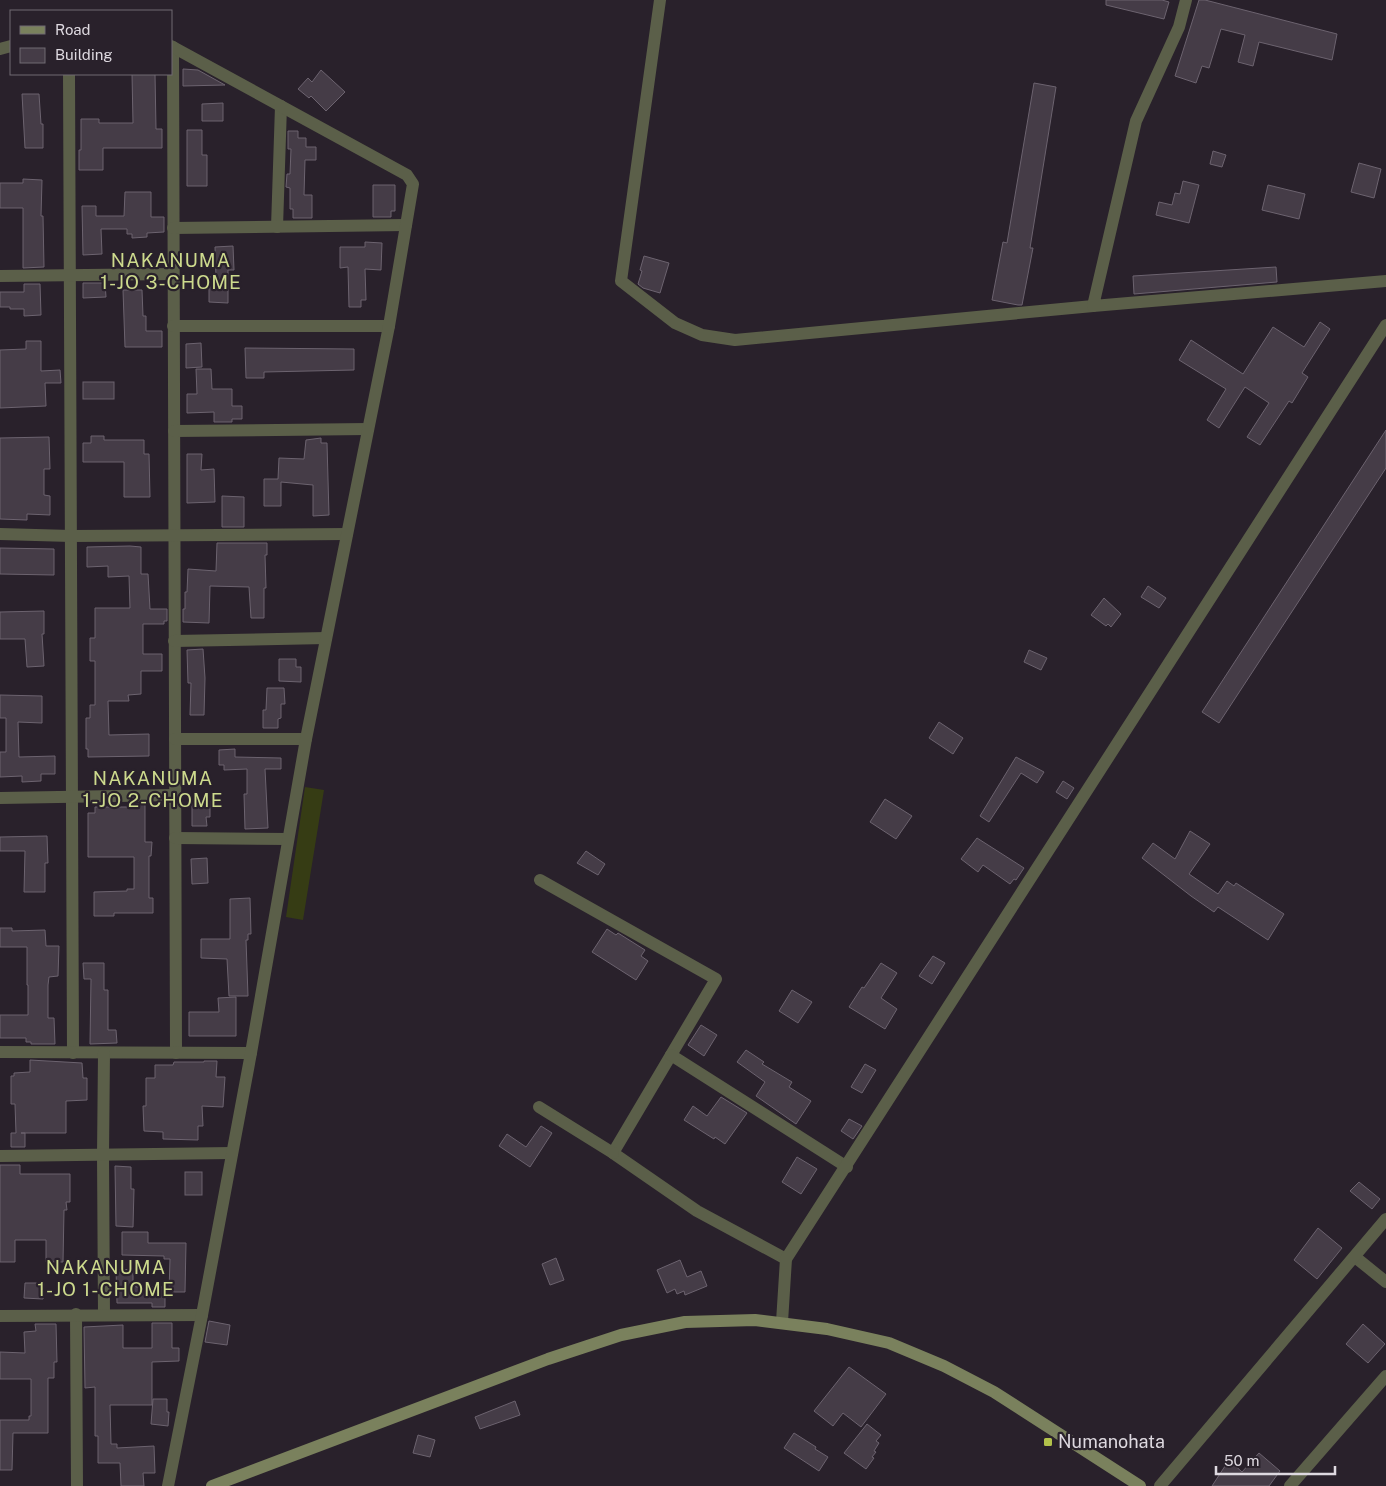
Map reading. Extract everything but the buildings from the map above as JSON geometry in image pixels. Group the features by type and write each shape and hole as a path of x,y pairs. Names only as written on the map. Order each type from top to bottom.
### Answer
{"street":[{"path":"660,0 621,281 675,323 702,335 735,340 1093,306 1386,281"},
{"path":"1093,306 1136,122 1179,28 1186,0"},
{"path":"168,1486 251,1053 306,739 389,326 413,184 407,175 172,46 176,1053"},
{"path":"69,75 74,1052"},
{"path":"277,227 281,106"},
{"path":"173,228 406,226"},
{"path":"0,276 173,274"},
{"path":"782,1322 786,1259 847,1167 1386,325"},
{"path":"174,326 389,326"},
{"path":"174,431 368,429"},
{"path":"0,534 71,536 347,534"},
{"path":"174,641 326,638"},
{"path":"175,739 306,739"},
{"path":"0,798 175,795"},
{"path":"175,838 288,839"},
{"path":"540,880 716,979 613,1153"},
{"path":"0,1052 251,1053"},
{"path":"104,1053 104,1314"},
{"path":"671,1055 847,1167"},
{"path":"539,1107 613,1153 697,1211 786,1259"},
{"path":"0,1156 232,1153"},
{"path":"1160,1486 1386,1219"},
{"path":"1355,1257 1386,1282"},
{"path":"0,1316 76,1314 202,1315"},
{"path":"76,1314 77,1486"},
{"path":"212,1486 548,1359 621,1335 684,1322 755,1320 827,1329 889,1343 944,1366 994,1392 1140,1486"},
{"path":"1290,1486 1386,1376"}],"green space":[{"path":"305,787 324,790 303,920 286,917"}],"place":[{"name":"Numanohata","path":"1048,1442"}],"district":[{"name":"NAKANUMA 1-JO 3-CHOME","path":"171,271"},
{"name":"NAKANUMA 1-JO 2-CHOME","path":"153,789"},
{"name":"NAKANUMA 1-JO 1-CHOME","path":"106,1278"}]}
